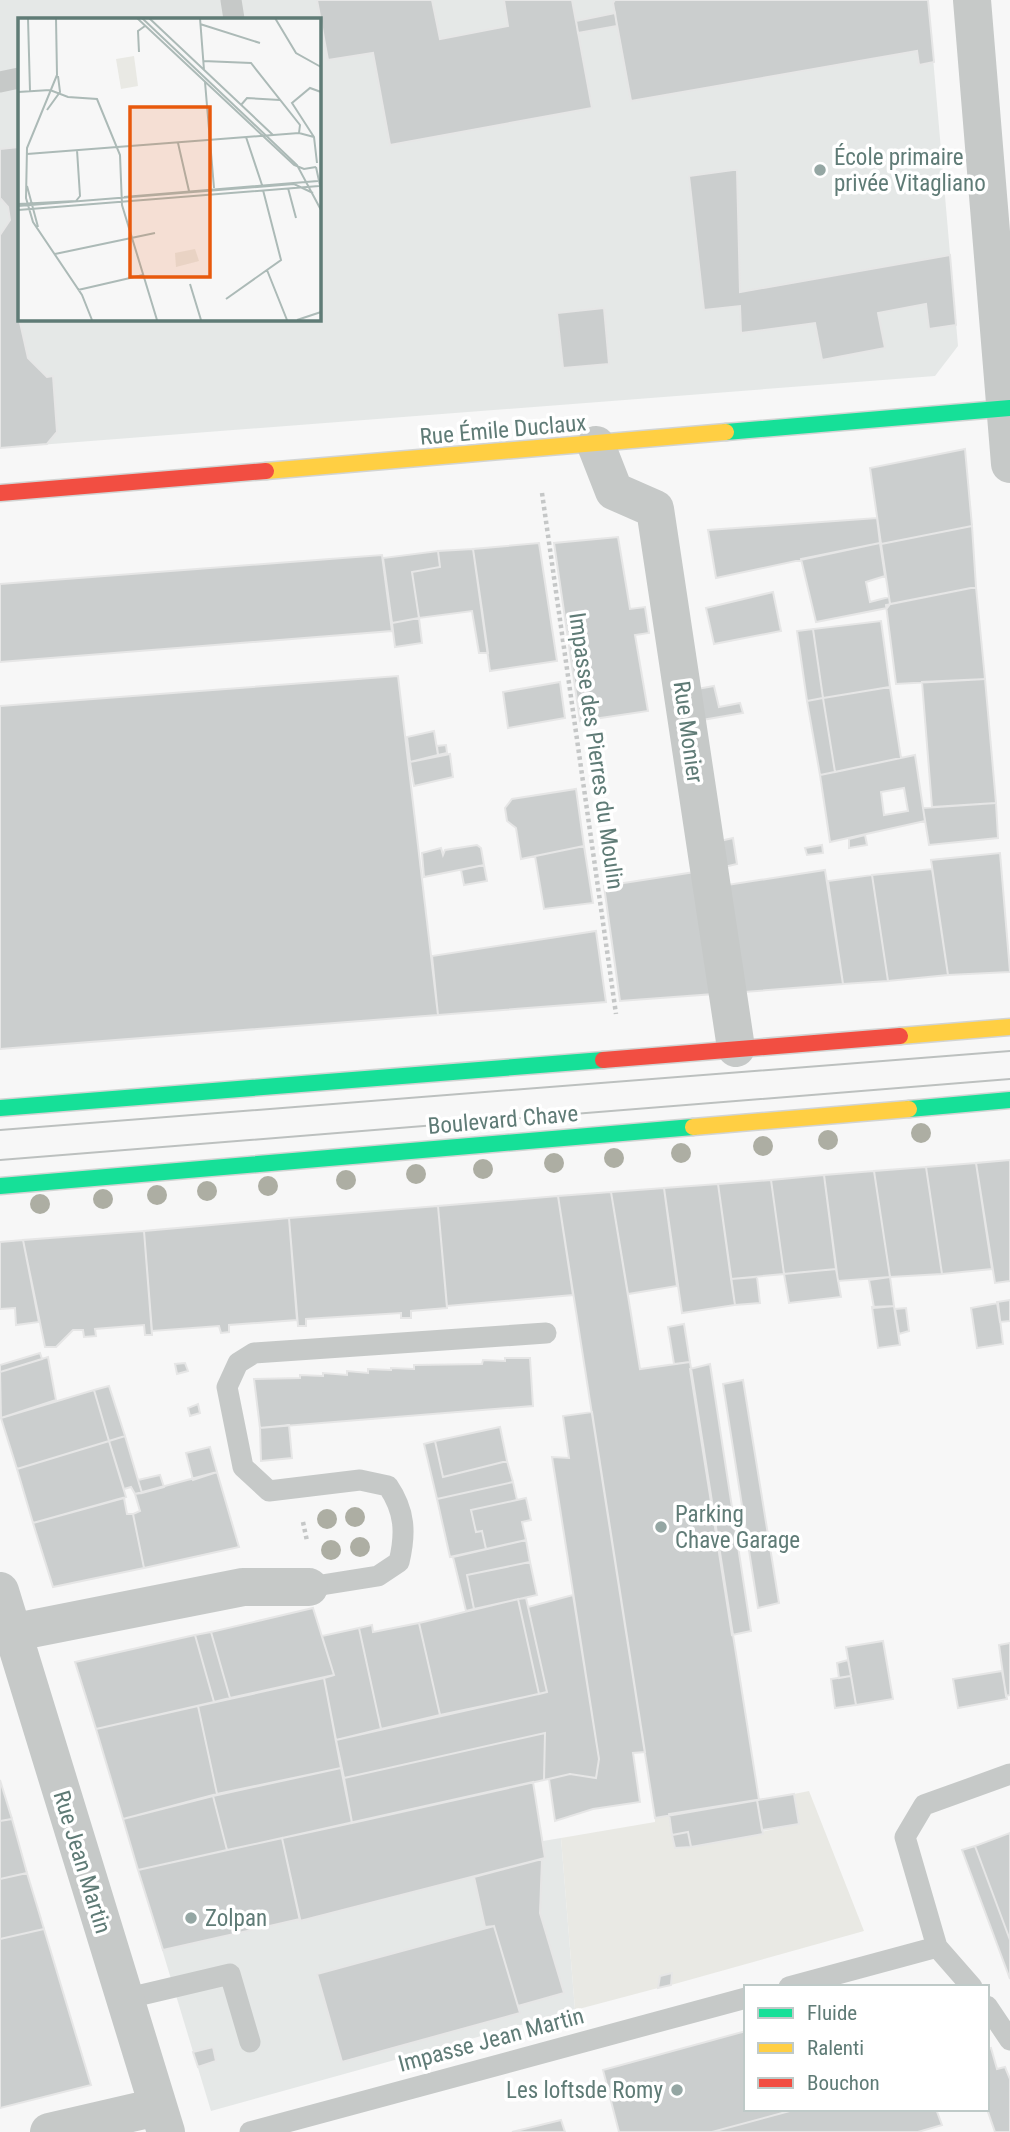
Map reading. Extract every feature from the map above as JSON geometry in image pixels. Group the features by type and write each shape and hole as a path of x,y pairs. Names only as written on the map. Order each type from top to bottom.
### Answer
{"street":[{"path":"972,0 1008,408 1010,464"},
{"name":"Rue Émile Duclaux","path":"0,493 596,445 1008,408"},
{"name":"Rue Monier","path":"596,445 614,491 655,509 736,1048"},
{"path":"0,1108 1010,1027"},
{"name":"Boulevard Chave","path":"0,1186 1010,1100"},
{"path":"6,1633 243,1587 313,1587"},
{"name":"Rue Jean Martin","path":"0,1591 6,1633 162,2119"},
{"path":"49,2132 162,2119"}],"lane":[{"path":"231,0 234,18"},
{"path":"0,82 18,78"},
{"path":"313,1587 378,1576 400,1562 405,1536 400,1503 388,1486 360,1480 269,1491 243,1467 227,1387 238,1363 254,1353 546,1333"},
{"path":"970,1985 937,1947 905,1837 924,1805 1010,1774"},
{"path":"796,1985 937,1947"},
{"path":"124,1999 230,1974 250,2042"},
{"name":"Impasse Jean Martin","path":"250,2132 744,1999"},
{"path":"989,2009 1010,2040"}],"path":[{"name":"Impasse des Pierres du Moulin","path":"536,450 604,934 625,1057"},
{"path":"295,1487 313,1587"}],"shaded area":[{"path":"0,0 928,0 958,346 935,376 0,448"},
{"path":"809,1791 864,1931 671,1985 672,1973 660,1976 658,1988 575,2010 561,1838 655,1822 655,1818 669,1814 676,1848 691,1847 798,1824 794,1794"},
{"path":"282,1838 301,1921 542,1859 543,1841 561,1838 575,2010 211,2111 138,1870"}],"building":[{"path":"317,0 432,0 440,39 508,26 504,0 572,0 592,108 390,145 373,53 328,60"},
{"path":"615,0 928,0 934,62 919,65 917,51 631,101 613,3"},
{"path":"615,13 617,26 578,33 576,21"},
{"path":"18,147 18,320 28,358 47,377 53,376 57,432 47,444 0,448 0,235 10,220 8,207 0,198 0,149"},
{"path":"737,170 740,292 950,255 956,325 929,329 926,304 878,313 885,348 822,360 815,323 741,333 740,306 704,310 689,176"},
{"path":"604,308 609,364 563,368 557,313"},
{"path":"965,449 972,526 881,544 870,468"},
{"path":"877,518 880,543 716,578 708,530"},
{"path":"972,526 976,587 890,604 881,544"},
{"path":"618,537 630,609 645,607 649,633 635,635 648,711 580,721 554,543"},
{"path":"539,543 557,661 490,671 473,549"},
{"path":"880,543 885,576 866,582 870,602 889,597 890,604 887,608 816,622 801,559"},
{"path":"473,549 488,653 479,653 472,611 419,618 412,572 440,567 438,551"},
{"path":"438,551 440,567 412,572 419,618 392,623 383,558"},
{"path":"382,555 392,631 0,662 0,584"},
{"path":"976,587 985,679 896,684 886,605"},
{"path":"773,592 781,631 714,644 706,608"},
{"path":"419,618 422,643 395,647 392,623"},
{"path":"881,621 890,687 823,698 813,629"},
{"path":"813,629 823,698 807,701 797,631"},
{"path":"398,676 438,1015 0,1049 0,706"},
{"path":"985,679 996,803 932,807 922,682"},
{"path":"560,682 565,718 508,728 503,692"},
{"path":"714,686 719,707 740,703 743,713 702,720 697,689"},
{"path":"890,687 901,758 835,772 823,698"},
{"path":"823,698 835,772 820,775 807,701"},
{"path":"434,731 438,755 410,762 407,737"},
{"path":"446,745 447,753 438,755 437,746"},
{"path":"450,754 453,777 414,786 410,762"},
{"path":"915,755 925,821 830,842 820,775","holes":["904,788 908,811 884,815 881,792"]},
{"path":"576,789 584,846 521,859 516,828 507,821 505,808 512,799"},
{"path":"996,803 998,838 929,845 923,808"},
{"path":"865,835 867,845 849,848 849,839"},
{"path":"733,838 737,864 724,867 720,841"},
{"path":"477,845 481,848 484,865 424,877 422,853 441,848 443,855 445,850"},
{"path":"822,845 823,853 807,855 805,848"},
{"path":"584,846 593,903 544,909 535,856"},
{"path":"1000,853 1010,972 948,975 931,860"},
{"path":"484,865 487,881 464,885 461,870"},
{"path":"932,869 948,975 888,981 872,875"},
{"path":"825,870 843,984 744,992 727,885"},
{"path":"695,872 714,994 620,1001 604,886"},
{"path":"872,875 888,981 843,984 828,881"},
{"path":"596,931 606,1002 438,1015 432,956"},
{"path":"1010,1160 1010,1281 995,1283 976,1163"},
{"path":"976,1163 992,1269 942,1274 926,1167"},
{"path":"926,1167 942,1274 890,1277 874,1171"},
{"path":"874,1171 890,1277 838,1281 824,1175"},
{"path":"824,1175 836,1269 784,1274 771,1180"},
{"path":"771,1180 784,1274 731,1279 718,1184"},
{"path":"718,1184 735,1305 682,1313 664,1188"},
{"path":"664,1188 677,1286 628,1294 611,1192"},
{"path":"611,1192 640,1369 690,1362 759,1800 655,1818 558,1196"},
{"path":"558,1196 573,1295 447,1306 438,1206"},
{"path":"438,1206 447,1308 411,1311 411,1318 401,1318 401,1313 306,1319 306,1326 298,1326 289,1218"},
{"path":"289,1218 297,1320 229,1325 229,1332 221,1333 219,1326 152,1331 144,1231"},
{"path":"144,1231 152,1335 145,1335 144,1325 95,1329 96,1336 84,1337 83,1330 73,1330 56,1347 45,1347 23,1240"},
{"path":"23,1240 39,1322 16,1325 15,1308 0,1309 0,1242"},
{"path":"836,1269 841,1297 789,1303 784,1274"},
{"path":"757,1277 760,1303 735,1305 731,1279"},
{"path":"890,1277 894,1306 874,1308 869,1280"},
{"path":"1010,1300 1010,1321 1000,1322 997,1302"},
{"path":"998,1303 1003,1344 977,1348 971,1308"},
{"path":"894,1306 900,1345 878,1348 872,1307"},
{"path":"906,1308 909,1331 899,1334 895,1309"},
{"path":"684,1324 690,1362 674,1364 668,1327"},
{"path":"40,1353 42,1359 0,1372 0,1365"},
{"path":"48,1357 56,1400 1,1418 0,1372"},
{"path":"505,1358 530,1358 533,1406 260,1428 254,1379 323,1376 323,1373 347,1375 347,1371 368,1373 368,1369 414,1369 414,1365 482,1364 483,1360 505,1361"},
{"path":"185,1363 188,1371 177,1374 175,1364"},
{"path":"710,1364 751,1631 732,1635 690,1369"},
{"path":"743,1380 779,1603 758,1608 723,1384"},
{"path":"109,1386 125,1436 109,1441 94,1390"},
{"path":"94,1390 109,1441 17,1469 1,1418"},
{"path":"198,1404 200,1413 190,1416 188,1408"},
{"path":"592,1412 645,1752 633,1753 640,1802 593,1809 555,1821 549,1779 570,1774 596,1778 599,1759 552,1457 569,1458 563,1416"},
{"path":"289,1425 292,1458 261,1461 260,1428"},
{"path":"500,1427 507,1461 443,1477 435,1441"},
{"path":"125,1436 142,1493 135,1494 131,1487 124,1489 109,1441"},
{"path":"109,1441 126,1497 33,1523 17,1469"},
{"path":"435,1441 443,1477 507,1461 513,1482 437,1499 424,1444"},
{"path":"210,1447 217,1472 193,1480 186,1453"},
{"path":"217,1472 239,1547 144,1568 133,1514 140,1511 135,1494"},
{"path":"160,1475 164,1487 142,1493 138,1480"},
{"path":"513,1482 517,1500 471,1510 476,1532 482,1531 486,1549 450,1557 437,1499"},
{"path":"124,1498 127,1514 133,1514 144,1568 53,1587 33,1523"},
{"path":"526,1498 531,1520 522,1522 526,1540 486,1549 482,1531 476,1532 471,1510"},
{"path":"526,1540 530,1562 467,1575 474,1609 466,1611 453,1557"},
{"path":"530,1562 537,1595 474,1609 467,1575"},
{"path":"573,1595 599,1759 596,1778 570,1774 544,1780 545,1733 344,1778 336,1740 547,1692 528,1607"},
{"path":"526,1598 547,1692 539,1694 518,1599"},
{"path":"518,1599 539,1694 440,1715 419,1623"},
{"path":"313,1608 334,1675 230,1698 211,1632"},
{"path":"419,1623 440,1715 381,1729 359,1628 372,1625 373,1632"},
{"path":"359,1628 381,1729 336,1740 324,1678 334,1675 322,1636"},
{"path":"211,1632 230,1698 214,1702 195,1635"},
{"path":"195,1635 214,1702 96,1729 75,1662"},
{"path":"883,1641 893,1699 856,1705 846,1647"},
{"path":"1010,1643 1010,1695 1006,1696 999,1645"},
{"path":"848,1660 851,1676 839,1678 837,1663"},
{"path":"1002,1671 1007,1699 958,1708 953,1679"},
{"path":"851,1676 856,1705 835,1708 831,1679"},
{"path":"324,1678 341,1768 217,1794 198,1706"},
{"path":"198,1706 217,1794 123,1819 96,1729"},
{"path":"545,1733 544,1780 352,1823 344,1778"},
{"path":"341,1768 352,1823 227,1850 213,1796"},
{"path":"0,1780 12,1819 0,1821"},
{"path":"533,1782 545,1858 300,1921 282,1838"},
{"path":"794,1794 799,1824 762,1830 757,1800"},
{"path":"213,1796 227,1850 138,1870 123,1819"},
{"path":"757,1800 763,1834 691,1847 688,1832 672,1835 669,1814"},
{"path":"12,1819 27,1873 0,1879 0,1821"},
{"path":"688,1832 691,1847 675,1848 672,1835"},
{"path":"1010,1833 1010,1940 975,1846"},
{"path":"282,1838 300,1919 163,1950 138,1870"},
{"path":"975,1846 1010,1940 1010,1979 962,1850"},
{"path":"542,1859 540,1913 564,1993 518,2006 494,1926 485,1927 474,1877"},
{"path":"27,1873 44,1929 0,1939 0,1879"},
{"path":"494,1926 520,2013 342,2062 317,1974"},
{"path":"44,1929 91,2085 0,2108 0,1939"},
{"path":"672,1973 671,1985 658,1988 660,1976"},
{"name":"Les loftsde Romy","path":"744,2032 744,2111 790,2111 712,2132 619,2132 603,2070"},
{"path":"213,2047 216,2061 198,2067 193,2052"},
{"path":"989,2048 997,2069 1005,2067 1010,2079 1010,2132 995,2132 988,2111"},
{"path":"790,2111 937,2111 942,2125 918,2132 712,2132"},
{"path":"561,2120 565,2132 512,2132"}],"tram line":[{"path":"0,1130 1010,1051"},
{"path":"0,1160 1010,1079"}],"traffic: fast":[{"path":"726,432 1010,408"},
{"path":"0,1108 603,1060"},
{"path":"909,1109 1010,1100"},
{"path":"0,1186 693,1127"}],"traffic: slow":[{"path":"266,471 726,432"},
{"path":"900,1036 1010,1027"},
{"path":"693,1127 909,1109"}],"traffic: jam":[{"path":"0,493 266,471"},
{"path":"603,1060 900,1036"}],"place":[{"name":"École primaire privée Vitagliano","path":"820,170"},
{"name":"Parking Chave Garage","path":"661,1527"},
{"name":"Zolpan","path":"191,1918"},
{"name":"Les loftsde Romy","path":"677,2090"}]}
